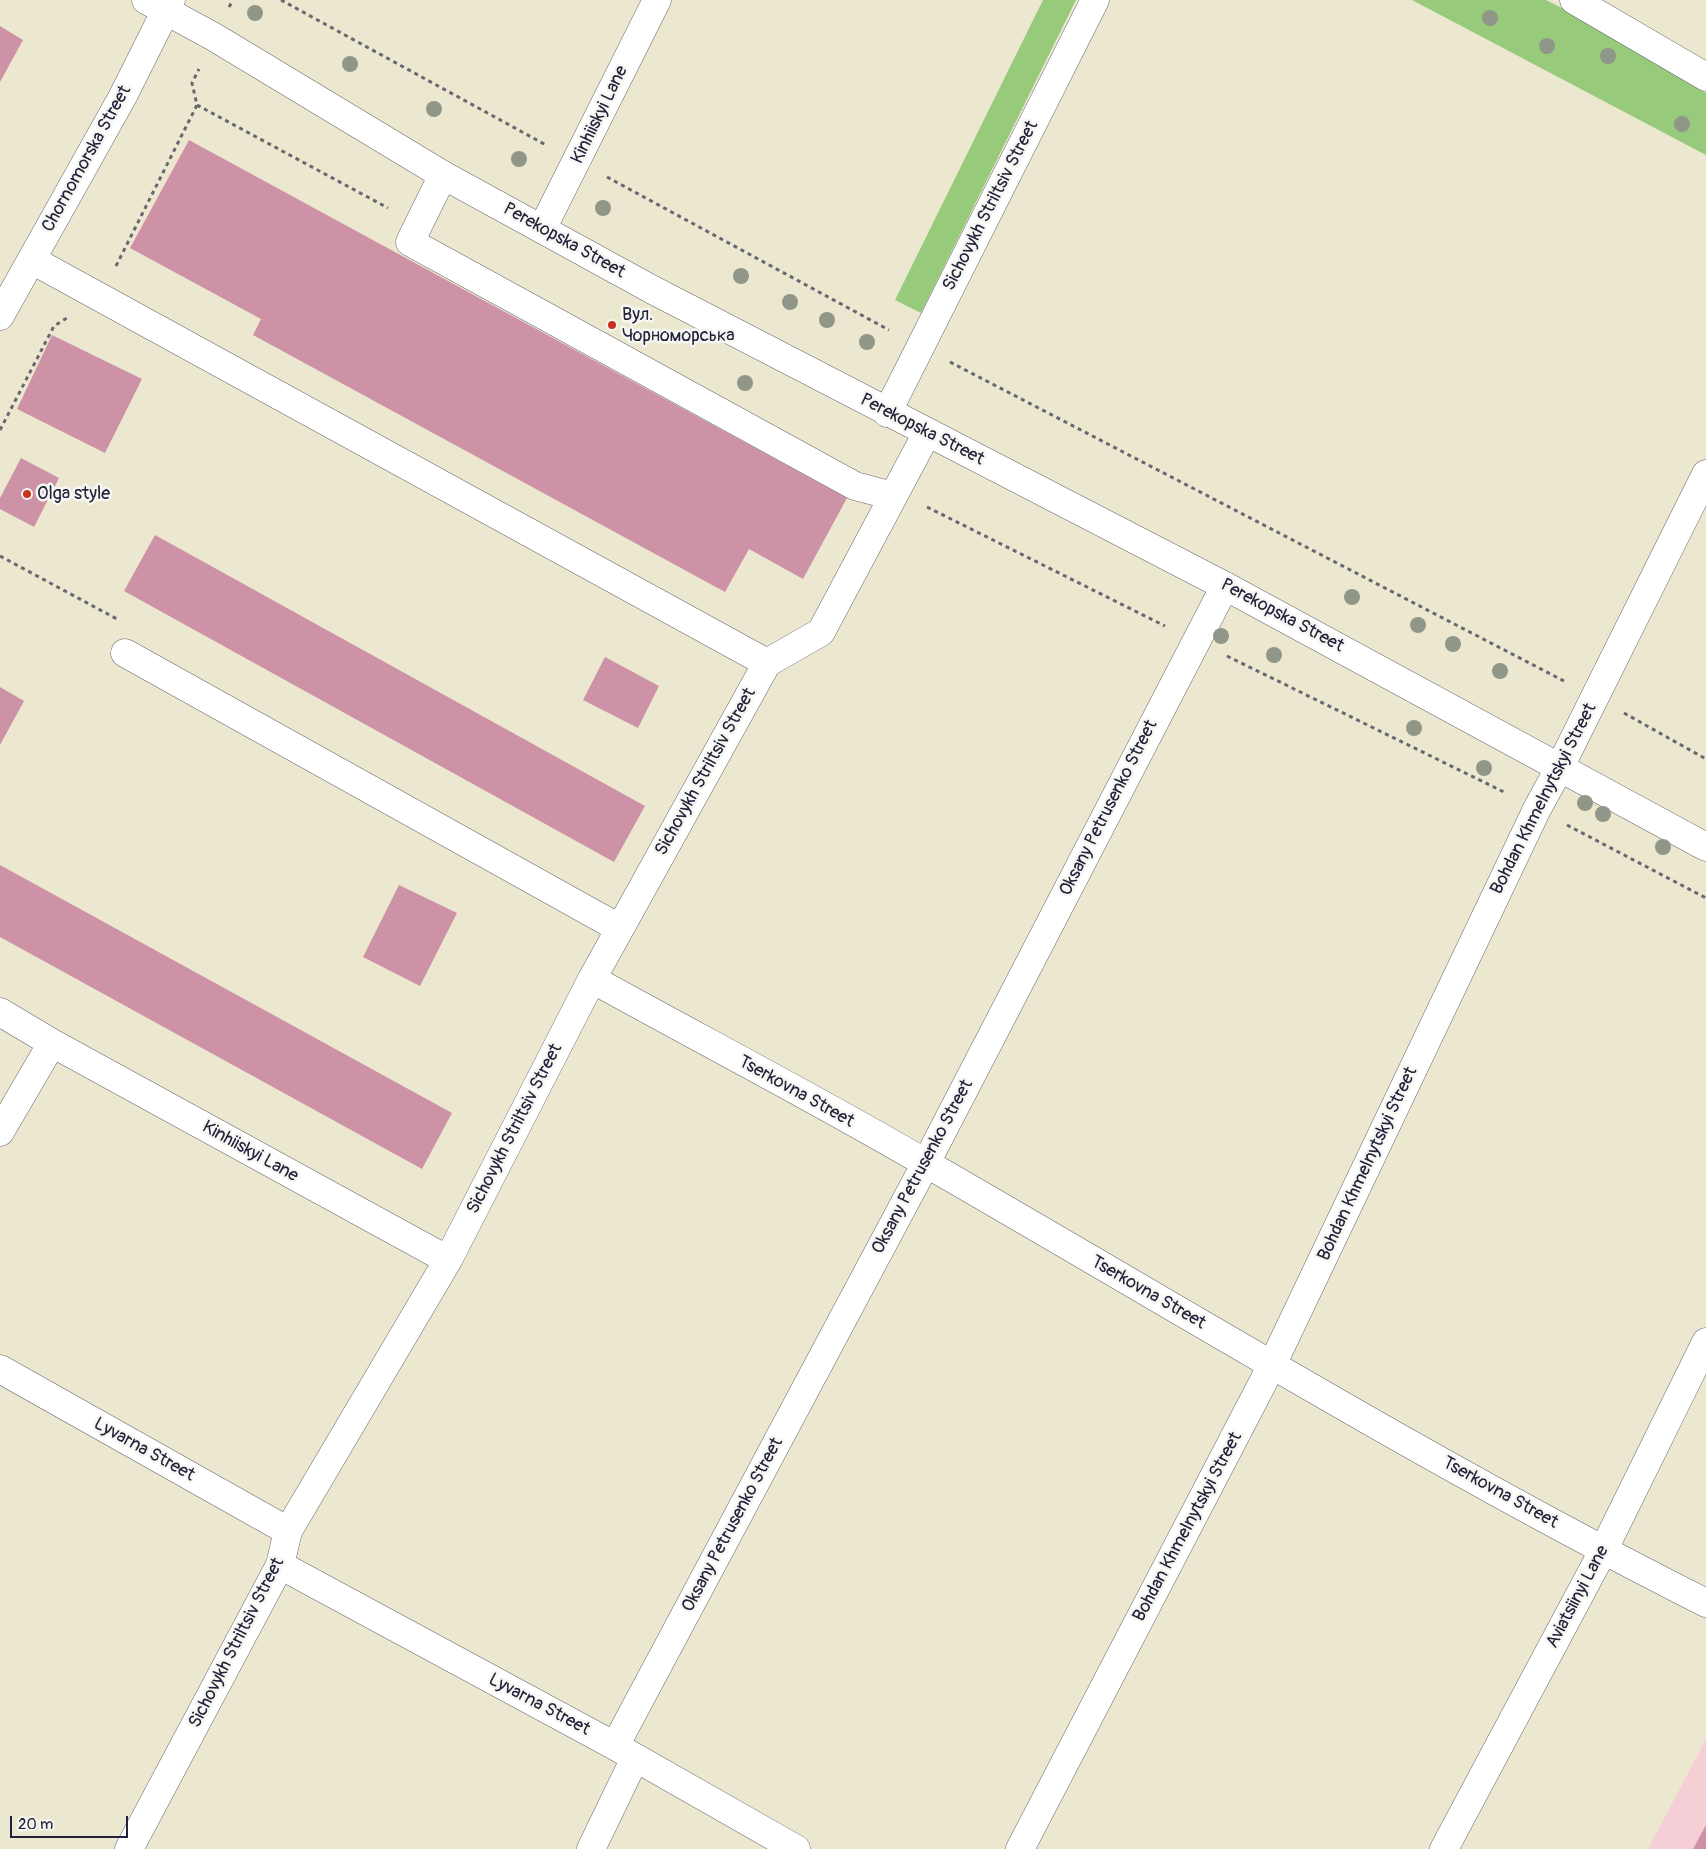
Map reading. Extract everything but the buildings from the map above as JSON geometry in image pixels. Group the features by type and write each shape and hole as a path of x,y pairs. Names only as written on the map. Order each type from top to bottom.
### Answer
{"street":[{"name":"Kinhiiskyi Lane","path":"542,229 657,0"},
{"name":"Sichovykh Striltsiv Street","path":"887,412 1095,0"},
{"path":"1574,0 1706,77"},
{"name":"Perekopska Street","path":"161,4 444,175 651,289 1224,586 1706,847"},
{"name":"Chornomorska Street","path":"0,316 123,96 161,4"},
{"path":"444,175 410,242 855,486 893,496"},
{"path":"32,260 768,663 821,632 927,432"},
{"name":"Bohdan Khmelnytskyi Street","path":"1020,1849 1272,1365 1537,809 1560,767 1706,474"},
{"name":"Oksany Petrusenko Street","path":"591,1849 625,1752 1224,586"},
{"path":"125,653 619,928"},
{"name":"Sichovykh Striltsiv Street","path":"129,1849 280,1565 288,1531 448,1260 619,928 768,663"},
{"name":"Tserkovna Street","path":"592,979 926,1163 1272,1365 1603,1551 1706,1603"},
{"name":"Kinhiiskyi Lane","path":"0,1012 52,1043 448,1260"},
{"path":"0,1132 52,1043"},
{"name":"Aviatsiinyi Lane","path":"1444,1849 1603,1551 1706,1342"},
{"name":"Lyvarna Street","path":"0,1369 288,1531"},
{"name":"Lyvarna Street","path":"280,1565 625,1752 796,1849"}],"path":[{"path":"281,0 921,347 1595,697 1706,759"},
{"path":"0,430 54,326 100,297 197,106"},
{"path":"893,496 914,500 1537,809 1706,898"},
{"path":"0,556 117,619 125,653"}],"shaded area":[{"path":"1706,1739 1706,1849 1648,1849"}],"green space":[{"path":"1043,0 1076,0 921,313 895,300"},
{"path":"1412,0 1546,0 1560,7 1706,93 1706,155"}],"place":[{"name":"Вул. Чорноморська","path":"612,325"},
{"name":"Olga style","path":"27,494"}]}
